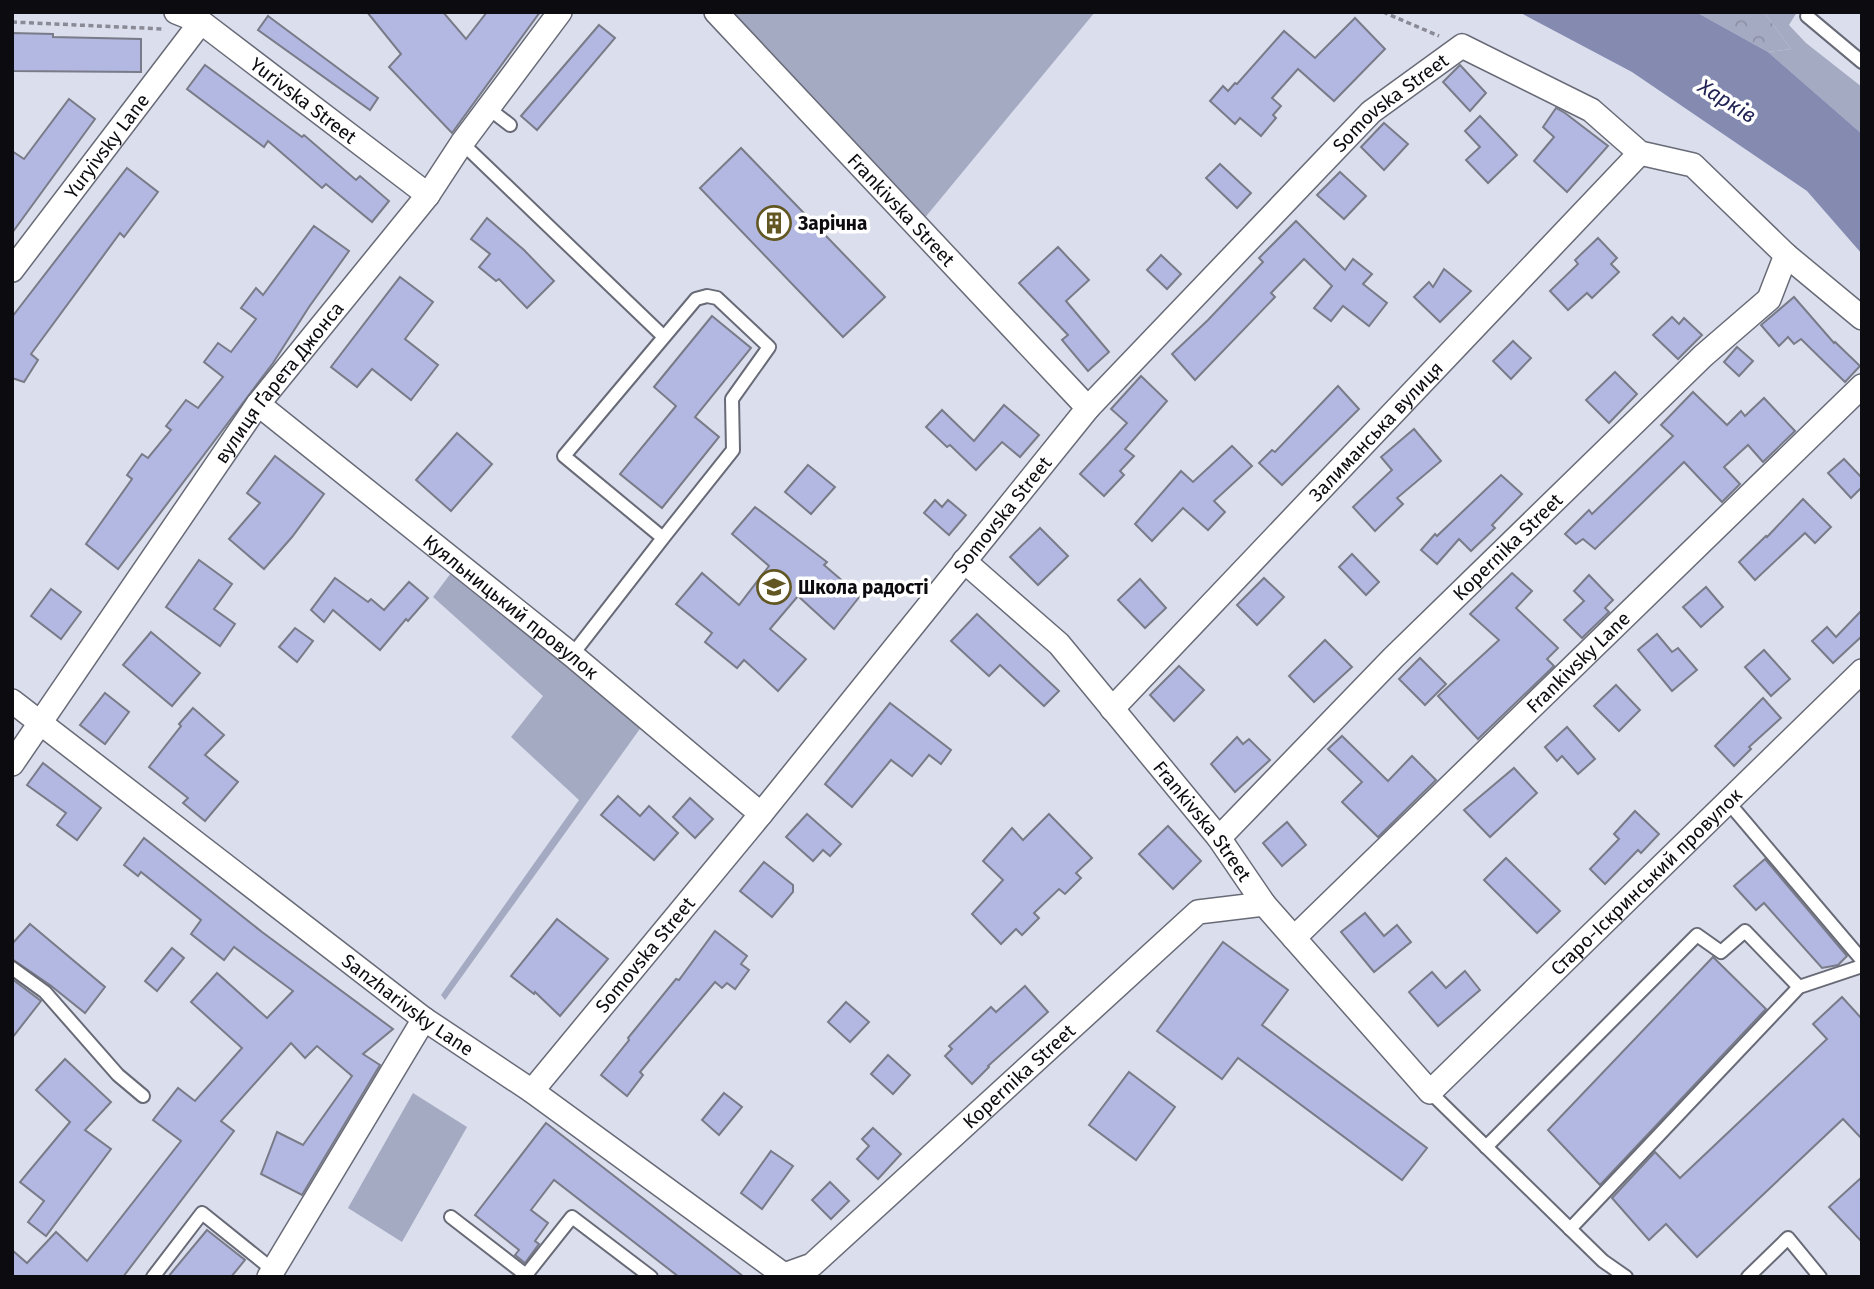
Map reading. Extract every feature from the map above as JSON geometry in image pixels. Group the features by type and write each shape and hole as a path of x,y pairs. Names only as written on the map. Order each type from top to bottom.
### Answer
{"street":[{"name":"Yurivska Street","path":"176,12 201,22 428,195"},
{"name":"вулиця Ґарета Джонса","path":"12,764 258,404 428,195 461,143 560,12"},
{"name":"Frankivska Street","path":"716,12 1088,408"},
{"name":"Yuryivsky Lane","path":"12,270 201,22"},
{"name":"Somovska Street","path":"532,1091 761,814 1088,408 1371,113 1462,46"},
{"path":"1462,46 1591,110 1640,153 1693,165 1786,255 1862,318"},
{"name":"Залиманська вулиця","path":"1112,709 1640,153"},
{"name":"Kopernika Street","path":"1219,838 1393,658 1703,356 1769,299 1786,255"},
{"name":"Frankivsky Lane","path":"1294,938 1862,386"},
{"name":"Куяльницький провулок","path":"258,404 572,655 761,814"},
{"name":"Frankivska Street","path":"964,561 1059,644 1219,838 1264,904 1430,1092"},
{"name":"Старо-Іскринський провулок","path":"1430,1092 1862,671"},
{"name":"Sanzharivsky Lane","path":"12,701 424,1019 532,1091 784,1275"},
{"name":"Kopernika Street","path":"784,1275 812,1265 1198,912 1264,904"},
{"path":"271,1273 424,1019"}],"lane":[{"path":"1807,16 1862,62"},
{"path":"488,108 510,125"},
{"path":"461,143 663,336"},
{"path":"572,655 733,450 732,399 769,347 717,298 707,296 696,299 565,456 663,538"},
{"path":"1728,802 1862,960"},
{"path":"1486,1147 1697,935 1721,952 1745,931 1799,987"},
{"path":"1570,1230 1799,987 1862,966"},
{"path":"12,968 45,992 118,1075 143,1096"},
{"path":"1430,1092 1570,1230 1603,1261 1626,1277"},
{"path":"153,1277 202,1213 271,1273"},
{"path":"452,1217 526,1275 572,1217 651,1277"},
{"path":"1748,1277 1788,1238 1820,1277"}],"path":[{"path":"1383,12 1462,46"},
{"path":"12,22 172,29 187,41"}],"green space":[{"path":"733,12 1095,12 923,220"},
{"path":"1696,12 1764,12 1791,49 1768,52"},
{"path":"1764,12 1797,12 1789,25 1806,43 1862,87 1862,134 1768,52 1791,49"},
{"path":"451,573 642,726 445,1000 441,995 579,800 511,737 543,696 433,597"},
{"path":"413,1093 467,1127 402,1242 348,1208"}],"water":[{"name":"Харків","path":"1519,12 1696,12 1768,52 1862,134 1862,254 1807,191 1632,72"}],"building":[{"path":"367,12 443,12 466,39 487,12 540,12 452,133 389,67 401,54"},
{"path":"268,16 378,98 370,110 258,30"},
{"path":"1355,18 1385,49 1334,101 1298,69 1272,98 1281,106 1273,115 1276,118 1261,136 1240,118 1235,124 1210,101 1223,86 1228,91 1237,84 1284,31 1315,58"},
{"path":"599,25 615,38 537,130 521,116"},
{"path":"12,33 141,39 141,72 12,71"},
{"path":"205,65 302,137 304,135 356,180 360,176 389,201 372,222 326,184 322,188 268,141 264,147 187,89"},
{"path":"1460,65 1486,93 1470,111 1443,82"},
{"path":"69,99 95,119 12,233 12,151 24,159"},
{"path":"1556,108 1608,146 1567,192 1534,161 1554,137 1543,127"},
{"path":"1480,116 1517,155 1488,183 1466,160 1480,147 1465,131"},
{"path":"1384,123 1408,144 1384,170 1361,147"},
{"name":"Зарічна","path":"741,148 885,297 843,337 700,188"},
{"path":"1220,164 1251,193 1237,208 1206,178"},
{"path":"127,168 158,192 124,237 120,233 31,354 38,360 24,382 12,378 12,317"},
{"path":"1340,172 1366,196 1344,219 1317,195"},
{"path":"487,218 554,281 527,308 499,279 496,281 479,267 490,254 471,239"},
{"path":"1296,221 1345,270 1353,259 1372,274 1363,284 1387,303 1369,326 1343,306 1331,321 1314,308 1332,286 1304,259 1271,293 1275,297 1195,380 1172,354 1263,262 1259,258"},
{"path":"314,226 349,251 273,363 118,569 86,544 132,479 127,475 142,454 148,458 171,430 166,426 186,400 198,408 223,377 204,362 218,343 231,352 256,319 241,308 256,288 263,295"},
{"path":"1598,238 1617,258 1611,264 1619,272 1592,298 1587,293 1568,310 1550,291 1578,264 1575,260"},
{"path":"1058,247 1089,280 1066,301 1109,352 1088,371 1062,340 1068,335 1019,283"},
{"path":"1161,255 1181,274 1167,289 1147,270"},
{"path":"1444,269 1471,291 1440,322 1414,297 1429,282 1433,287"},
{"path":"400,277 433,302 405,339 438,365 411,400 372,369 357,387 331,367"},
{"path":"1794,297 1834,343 1860,366 1845,382 1801,339 1794,344 1788,337 1779,346 1761,325"},
{"path":"712,316 751,348 695,417 719,437 662,508 620,474 676,406 654,387"},
{"path":"1672,317 1679,324 1684,318 1702,335 1678,359 1653,335"},
{"path":"1513,341 1531,358 1511,379 1493,361"},
{"path":"1737,347 1753,361 1739,376 1724,362"},
{"path":"1615,372 1637,394 1609,423 1586,400"},
{"path":"1141,376 1167,401 1125,449 1134,456 1120,471 1124,475 1104,496 1080,474 1127,423 1111,409"},
{"path":"1338,386 1359,409 1282,485 1259,463 1272,450 1275,452"},
{"path":"1693,392 1727,425 1741,411 1745,416 1764,398 1795,431 1763,462 1748,445 1724,467 1740,484 1722,502 1684,462 1595,549 1583,539 1576,544 1565,534 1589,510 1592,514 1673,436 1661,425"},
{"path":"1004,405 1039,435 1020,457 1002,442 976,470 926,427 942,410 974,441"},
{"path":"1414,429 1441,461 1397,498 1403,504 1375,531 1353,507 1392,470 1381,457"},
{"path":"457,433 492,464 451,511 416,480"},
{"path":"1232,446 1252,466 1214,501 1225,512 1208,530 1183,508 1152,541 1135,524 1181,471 1193,482"},
{"path":"275,456 324,494 264,569 229,539 260,503 247,493"},
{"path":"1844,459 1862,478 1862,487 1851,498 1828,473"},
{"path":"808,465 835,487 811,514 785,492"},
{"path":"1501,475 1522,494 1492,525 1495,528 1471,551 1459,539 1437,564 1421,550 1435,534 1437,536"},
{"path":"1803,499 1831,527 1815,543 1805,533 1755,580 1739,562"},
{"path":"935,500 942,507 948,500 966,515 949,535 924,513"},
{"path":"755,507 827,562 824,565 860,596 834,629 798,596 770,629 806,659 778,691 744,660 737,668 705,642 712,633 676,604 702,573 739,605 769,566 732,534"},
{"path":"1040,528 1068,556 1038,585 1010,557"},
{"path":"1352,554 1379,582 1366,595 1339,567"},
{"path":"199,560 232,584 214,609 235,624 220,646 166,607"},
{"path":"1512,573 1532,591 1516,608 1558,648 1547,659 1554,666 1478,739 1438,696 1499,640 1470,614"},
{"path":"1589,575 1613,600 1605,608 1609,612 1582,638 1564,620 1584,601 1574,591"},
{"path":"335,578 368,602 371,599 384,610 409,582 428,598 380,650 333,610 324,622 311,610"},
{"path":"1264,578 1284,597 1257,625 1237,605"},
{"path":"1140,579 1166,608 1145,628 1118,600"},
{"path":"1706,587 1723,607 1701,627 1683,607"},
{"path":"51,589 81,612 61,639 31,616"},
{"path":"1862,610 1862,636 1833,663 1812,641 1827,627 1836,637"},
{"path":"977,614 1059,691 1044,706 1000,665 989,676 951,641"},
{"path":"295,628 313,641 297,662 279,647"},
{"path":"151,632 200,673 172,706 123,665"},
{"path":"1657,634 1672,652 1678,648 1697,670 1672,691 1638,650"},
{"path":"1325,640 1352,667 1314,702 1289,676"},
{"path":"1764,650 1790,679 1771,696 1745,667"},
{"path":"1420,658 1446,684 1425,705 1399,679"},
{"path":"1179,666 1204,690 1174,721 1150,695"},
{"path":"1616,685 1640,710 1619,731 1594,706"},
{"path":"105,693 129,712 105,744 80,725"},
{"path":"1763,698 1781,718 1749,747 1751,749 1734,766 1715,746"},
{"path":"890,703 951,750 941,764 929,755 912,776 891,760 852,807 825,784"},
{"path":"193,708 224,735 205,755 238,782 205,821 183,803 188,798 149,767"},
{"path":"1567,727 1595,759 1578,774 1562,756 1557,761 1545,747"},
{"path":"1342,736 1388,781 1412,756 1436,780 1378,837 1342,802 1362,782 1328,749"},
{"path":"1237,737 1243,744 1249,739 1270,760 1235,792 1211,764"},
{"path":"43,763 101,808 77,840 57,825 66,813 27,785"},
{"path":"1514,768 1537,793 1490,837 1464,810"},
{"path":"618,796 640,816 649,806 678,833 654,860 601,815"},
{"path":"690,798 713,819 695,838 673,817"},
{"path":"1635,811 1659,834 1641,853 1638,850 1605,884 1590,869 1619,839 1614,834"},
{"path":"807,814 841,844 830,856 823,850 813,861 786,837"},
{"path":"1049,814 1092,858 1076,873 1081,878 1065,894 1059,889 1034,913 1039,918 1022,935 1016,929 1001,944 972,914 1003,880 983,861 1012,828 1023,840"},
{"path":"1287,822 1306,845 1282,866 1263,843"},
{"path":"1168,826 1201,861 1173,889 1139,854"},
{"path":"144,838 262,932 393,1029 363,1054 380,1065 302,1195 261,1174 277,1132 303,1145 352,1076 317,1046 305,1058 291,1043 221,1121 234,1131 123,1277 12,1277 12,1250 27,1263 56,1232 87,1261 181,1141 153,1120 178,1088 195,1101 242,1048 191,1002 217,973 267,1018 293,991 234,947 224,960 191,934 201,920 141,872 138,876 124,865"},
{"path":"1506,858 1560,911 1537,933 1484,880"},
{"path":"1765,859 1847,956 1838,965 1822,968 1764,903 1756,910 1734,886"},
{"path":"764,862 793,885 793,892 772,917 740,891"},
{"path":"1365,913 1384,936 1397,925 1411,942 1374,972 1341,932"},
{"path":"557,919 608,959 560,1016 535,992 534,994 511,976"},
{"path":"30,924 105,987 85,1013 12,959 12,944"},
{"path":"715,931 747,956 741,964 749,970 735,989 727,983 722,988 715,982 640,1072 643,1075 627,1096 601,1075 676,979 679,980"},
{"path":"1223,942 1288,990 1262,1025 1427,1148 1402,1180 1238,1058 1222,1079 1157,1031"},
{"path":"172,948 184,958 157,991 145,981"},
{"path":"1713,957 1766,1009 1600,1185 1548,1130"},
{"path":"1465,971 1480,990 1438,1026 1409,992 1432,972 1446,988"},
{"path":"12,979 41,1001 12,1038"},
{"path":"1025,986 1048,1012 972,1084 945,1056 952,1049 949,1046 991,1007 996,1012"},
{"path":"1842,997 1862,1019 1862,1139 1843,1119 1697,1257 1666,1224 1649,1240 1612,1198 1655,1152 1680,1178 1827,1039 1813,1024"},
{"path":"846,1002 869,1022 850,1042 828,1022"},
{"path":"888,1055 910,1075 893,1094 871,1074"},
{"path":"65,1059 111,1102 85,1130 111,1149 46,1236 28,1222 44,1201 20,1182 70,1122 36,1090"},
{"path":"1129,1072 1175,1107 1136,1160 1089,1125"},
{"path":"724,1093 742,1107 719,1135 702,1120"},
{"path":"546,1123 744,1277 679,1277 554,1180 531,1210 548,1223 535,1241 539,1244 525,1263 515,1255 519,1250 475,1215"},
{"path":"873,1128 901,1154 878,1179 857,1159 869,1146 862,1139"},
{"path":"771,1151 793,1166 762,1209 741,1193"},
{"path":"1862,1177 1862,1242 1829,1207"},
{"path":"830,1182 849,1201 831,1219 812,1200"},
{"path":"207,1230 245,1260 231,1277 168,1277"}],"place":[{"name":"Зарічна","path":"774,223"},
{"name":"Школа радості","path":"774,587"}]}
